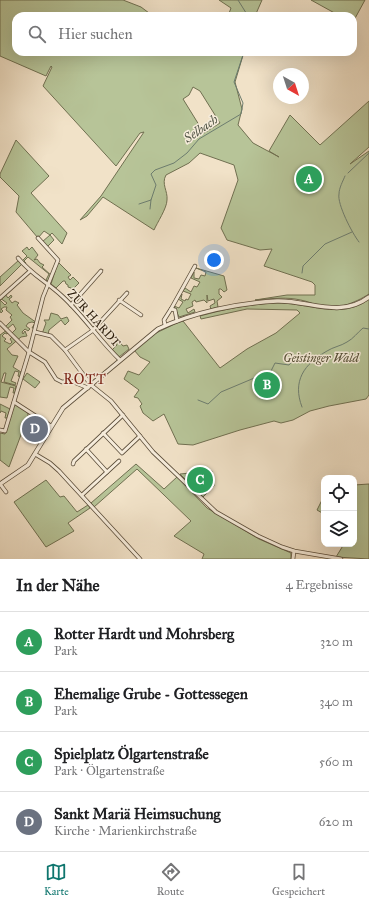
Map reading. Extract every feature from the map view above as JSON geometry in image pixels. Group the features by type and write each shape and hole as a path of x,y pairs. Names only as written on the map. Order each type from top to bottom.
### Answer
{"street":[{"path":"0,430 5,431 35,332 43,297 58,260 38,238"},
{"name":"ZUR HARDT","path":"18,258 29,272 71,304 92,331 120,360"},
{"path":"165,326 164,320 195,266"},
{"path":"71,304 101,271"},
{"path":"0,298 29,272"},
{"path":"65,350 92,331 127,293"},
{"path":"6,492 0,484 22,470 35,454 63,408 152,332 177,321 231,307 278,301 337,308 356,304 369,297"},
{"path":"119,300 141,315"},
{"path":"170,309 175,310 177,321"},
{"path":"0,323 29,352 45,362 56,379 62,382 70,381 89,387 111,401 160,459 216,512 258,536 294,552 341,559"},
{"path":"35,332 51,336 65,350 89,387"},
{"path":"14,402 51,426"},
{"path":"73,464 86,449 123,415"},
{"path":"103,433 122,453 140,436"},
{"path":"86,449 107,472"},
{"path":"35,454 50,463 82,495 140,559"},
{"path":"82,495 119,461"},
{"path":"293,559 294,552"}],"green space":[{"path":"0,0 123,0 141,7 148,12 12,12 12,56 243,56 235,82 242,109 238,125 253,143 279,157 269,151 290,115 320,145 369,101 369,147 350,164 369,151 369,294 344,306 329,308 290,298 255,300 287,295 315,295 315,285 312,282 264,266 272,249 260,250 227,240 221,228 238,180 234,165 200,153 189,163 166,175 164,184 167,203 154,230 103,197 87,216 80,220 101,196 144,132 140,133 116,166 43,86 52,67 51,66 46,76 0,56","holes":["193,87 200,91 220,123 204,133 183,99 189,95"]},
{"path":"219,0 262,0 257,12 230,12 231,8"},
{"path":"311,0 365,0 357,15 357,12 333,12"},
{"path":"16,140 49,176 31,193 67,233 62,244 52,233 50,235 44,231 38,238 16,212 19,196 0,177"},
{"path":"50,235 54,240 47,247 42,242"},
{"path":"27,247 29,250 32,247 38,255 34,260 37,259 44,265 42,267 52,276 50,282 46,280 49,274 28,257 24,261 26,263 24,266 22,264 0,286 0,277 19,260 21,262 27,256 22,251"},
{"path":"58,262 71,275 68,277 70,280 73,277 79,283 72,290 68,287 65,281 63,281 56,288 51,284"},
{"path":"196,268 224,276 227,290 224,292 219,289 219,294 222,297 217,301 218,307 211,309 210,306 215,303 214,299 208,301 207,295 207,303 204,300 196,302 195,300 192,302 193,306 186,309 188,313 194,309 195,312 179,317 174,306 179,308 183,302 178,299 182,294 181,299 185,301 186,299 188,300 191,294 183,291 185,288 191,292 194,286 197,287 200,282 191,278 194,272 194,278 199,279 201,275 205,276 206,272"},
{"path":"5,294 8,298 11,295 12,297 9,299 12,303 15,301 19,303 17,305 23,313 37,323 35,328 32,328 35,323 28,323 26,326 30,329 28,331 25,329 22,332 23,334 25,331 27,336 21,337 7,349 12,355 18,356 13,367 21,372 20,377 18,376 19,372 15,371 11,381 16,383 15,385 4,382 6,373 4,373 1,382 16,386 15,393 13,393 14,388 10,387 7,398 0,397 0,335 7,330 9,332 2,336 6,339 4,341 10,344 12,342 10,339 13,336 11,334 16,329 13,324 7,329 5,327 12,320 10,317 12,315 6,310 7,307 1,309 3,311 1,313 0,311 0,300 5,305 7,303 0,298"},
{"name":"Geistinger Wald","path":"369,299 369,395 366,399 310,411 293,420 281,423 274,421 193,445 178,444 164,414 153,421 143,413 140,406 142,404 138,398 134,397 139,390 124,379 128,371 139,375 150,362 140,357 134,350 156,333 179,322 183,321 220,368 247,349 276,333 300,313 297,310 247,309 201,319 200,316 238,307 276,303 288,303 335,310 347,309"},
{"path":"51,313 58,315 61,319 67,317 69,321 65,325 61,320 49,330 48,335 42,334 46,323 44,320 49,320"},
{"path":"118,340 123,346 127,345 129,349 119,357 112,350 117,345 115,341"},
{"path":"27,373 40,382 35,388 23,379"},
{"path":"0,404 10,409 7,418 5,418 6,413 1,411 0,413"},
{"path":"16,404 28,413 28,416 9,467 0,460 0,433 5,434 14,405"},
{"path":"136,464 164,489 177,477 207,508 259,539 291,553 291,559 202,559 204,554 174,536 191,521 137,469 94,507 91,503"},
{"path":"212,471 214,486 203,497 180,474"},
{"path":"46,480 60,497 64,496 77,512 88,505 90,508 68,523 74,531 46,547 14,502"},
{"path":"369,484 369,559 336,557 342,547 357,547 357,485"},
{"path":"321,502 321,512 317,510"}],"waterway":[{"name":"Selbach","path":"238,0 246,12"},
{"name":"Selbach","path":"139,204 151,200 156,185 151,174 155,170 174,163 187,153 199,139 241,114 243,103 234,82 243,56"},
{"path":"348,173 369,153"},
{"path":"345,176 339,194 340,204 359,242"},
{"path":"150,209 151,200"},
{"path":"302,273 303,266 325,244 352,232"},
{"path":"302,407 298,389 299,381 306,368 319,356 332,348 349,341 363,328 369,329"},
{"path":"198,400 208,404 221,392 271,371 275,363 289,365 295,358 314,359"}],"place":[{"name":"Rotter Hardt und Mohrsberg","path":"309,179"},
{"name":"Ehemalige Grube - Gottessegen","path":"267,385"},
{"name":"Sankt Mariä Heimsuchung","path":"35,429"},
{"name":"Spielplatz Ölgartenstraße","path":"200,480"}],"district":[{"name":"ROTT","path":"85,379"}]}
